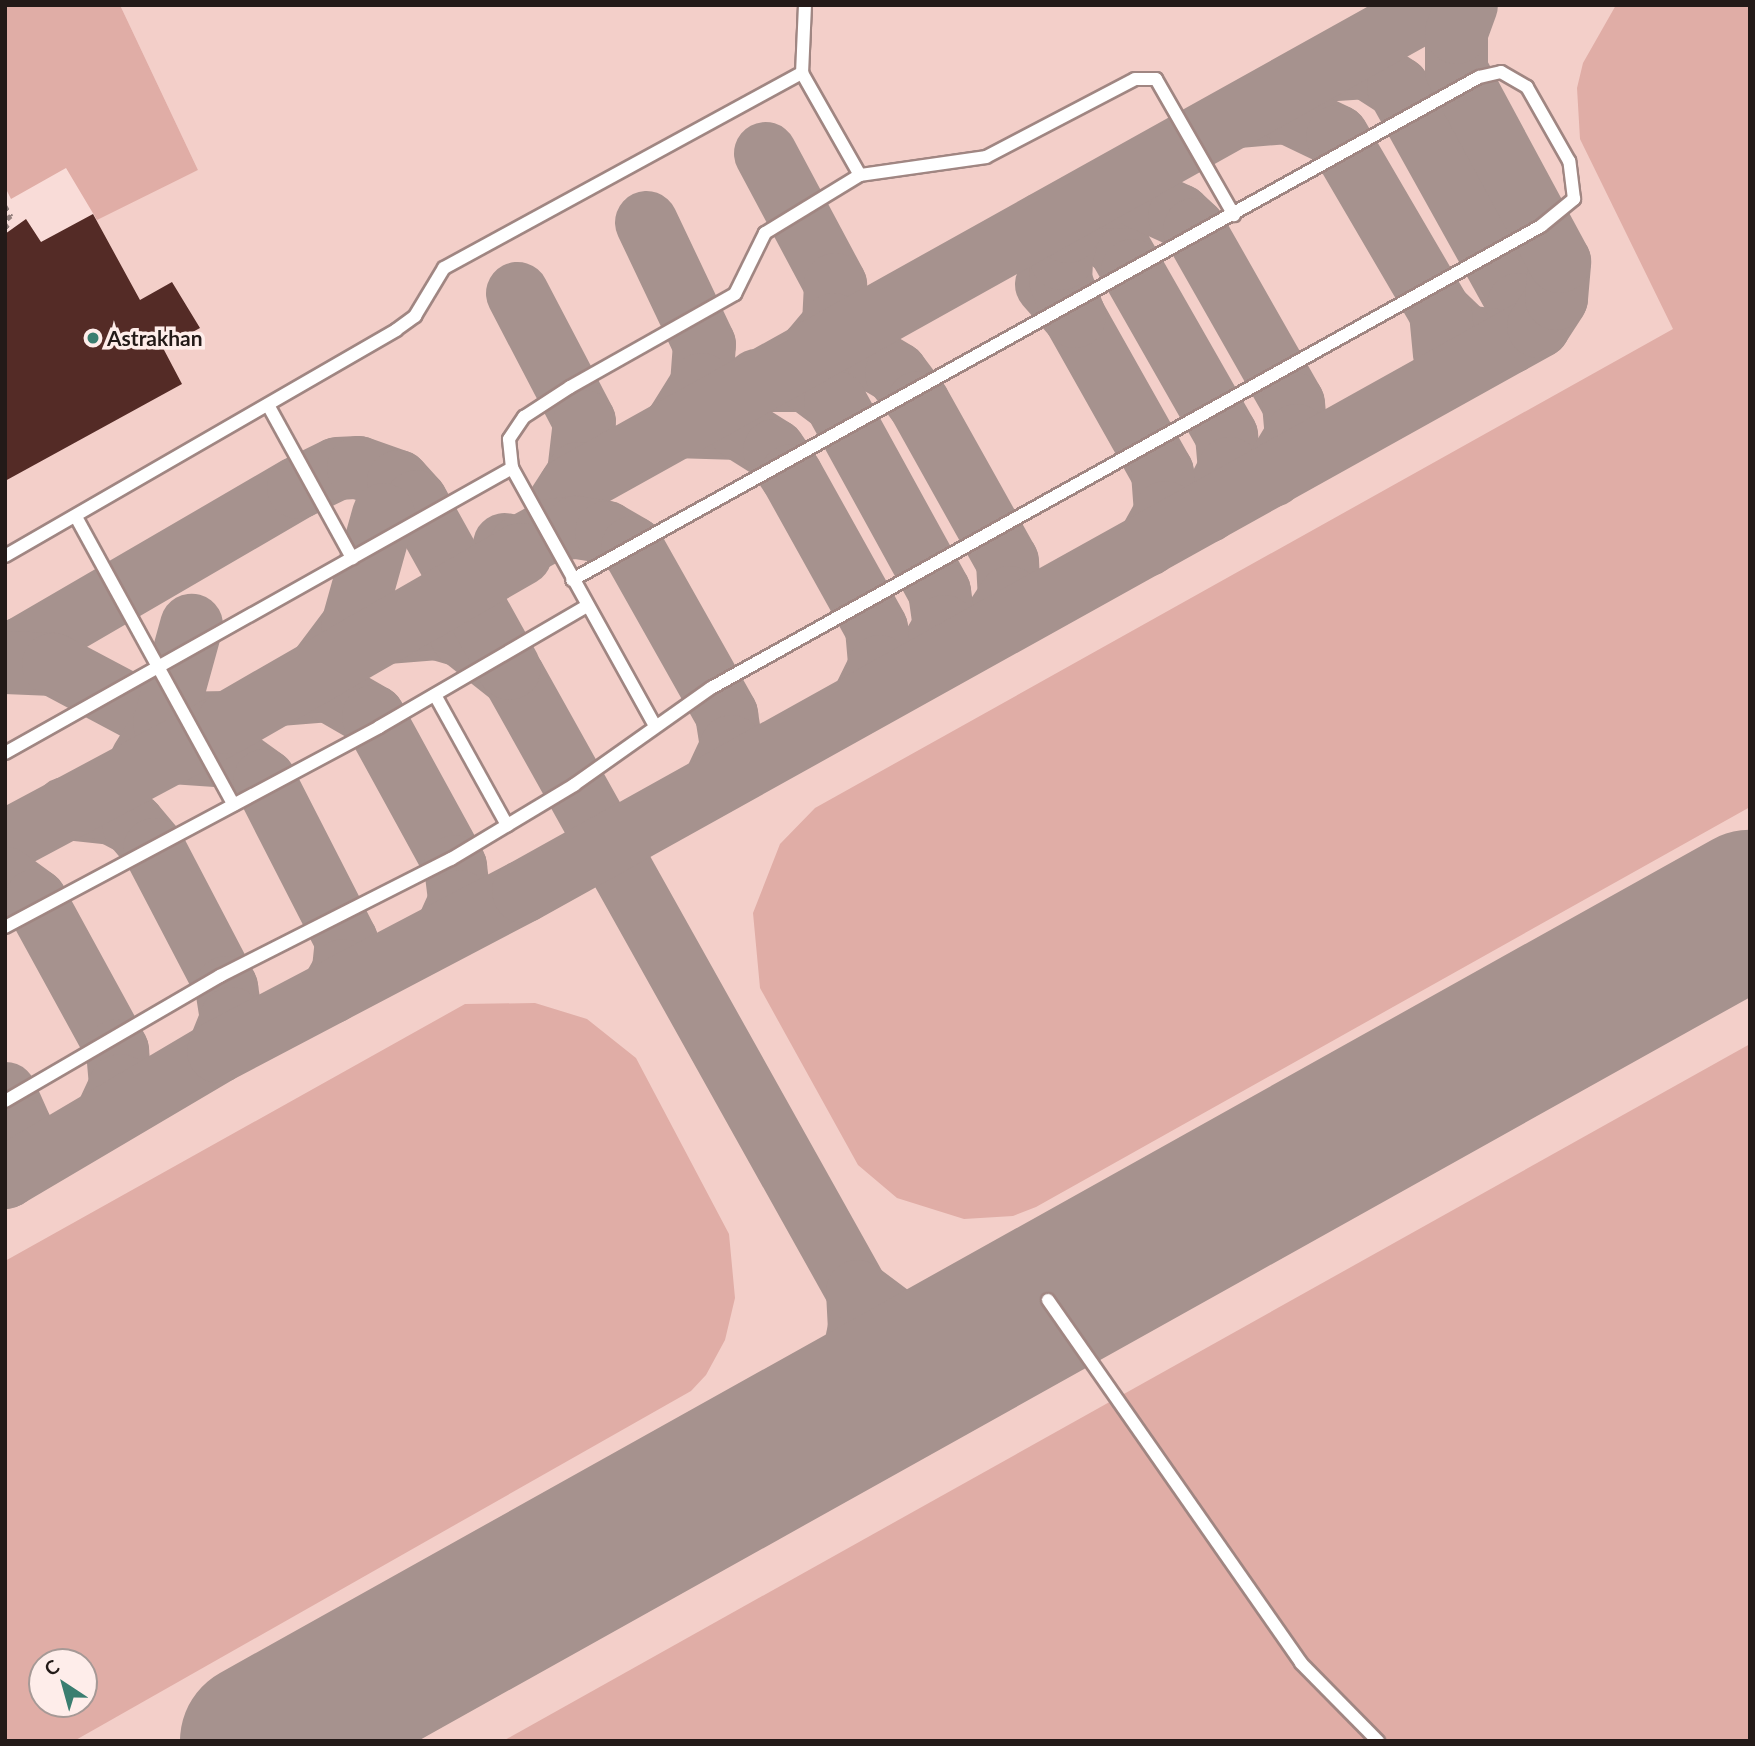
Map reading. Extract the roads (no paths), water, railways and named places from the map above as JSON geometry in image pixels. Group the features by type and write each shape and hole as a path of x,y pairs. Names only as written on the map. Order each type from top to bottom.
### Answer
{"lane":[{"path":"805,5 802,73 860,175"},
{"path":"5,1101 110,1037 507,825 654,724 1492,255 1563,212 1576,189 1569,161 1527,87 1502,72 1479,77 572,580"},
{"path":"5,556 268,405 415,316 444,268 802,73"},
{"path":"654,724 512,468 509,439 523,417 735,293 765,233 860,175 986,157 1135,79 1156,79 1234,215"},
{"path":"268,405 352,558"},
{"path":"5,753 162,669 512,468"},
{"path":"76,517 162,669 234,805"},
{"path":"5,927 435,695 587,606"},
{"path":"435,695 507,825"},
{"path":"1048,1300 1301,1663 1378,1741"}],"place":[{"name":"Astrakhan","path":"93,338"}]}
